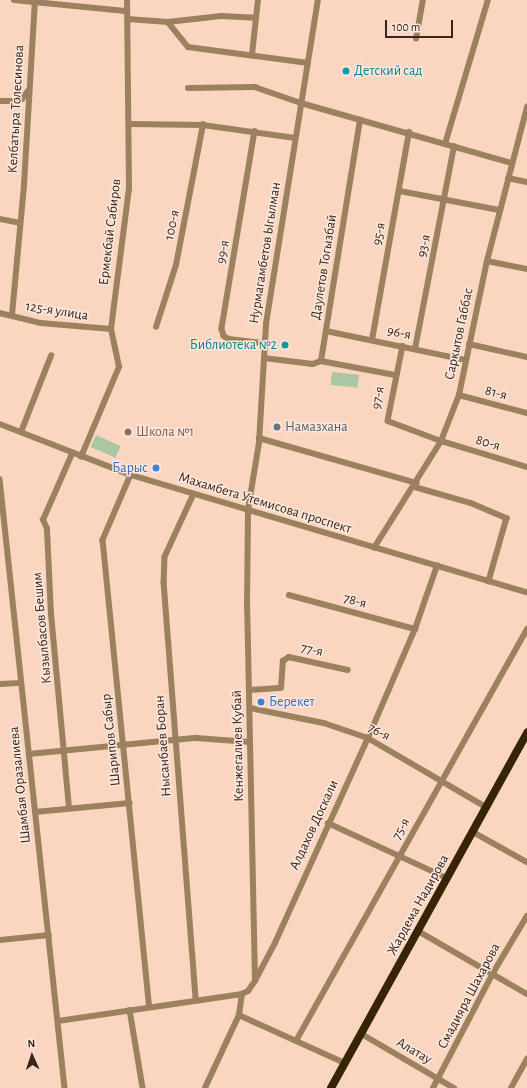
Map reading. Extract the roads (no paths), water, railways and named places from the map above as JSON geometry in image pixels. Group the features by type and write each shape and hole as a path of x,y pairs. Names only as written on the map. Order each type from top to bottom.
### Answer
{"highway":[{"name":"Жардема Надирова","path":"331,1088 527,733"}],"street":[{"path":"14,0 127,11"},
{"name":"Ермекбай Сабиров","path":"81,457 119,367 111,329 129,189 127,0"},
{"path":"252,55 258,0"},
{"name":"Нурмагамбетов Ыгылман","path":"248,510 259,438 264,343 295,138 318,0"},
{"path":"416,39 424,0"},
{"path":"445,144 488,0"},
{"name":"Келбатыра Толесинова","path":"12,315 20,223 35,1"},
{"path":"128,19 168,22 222,16 255,18"},
{"path":"168,22 188,47 308,63"},
{"path":"188,88 255,87 301,103 409,132 454,147 512,163"},
{"path":"0,101 15,102 22,99 28,91"},
{"name":"Саркытов Габбас","path":"374,548 416,485 442,441 459,395 487,261 527,107"},
{"name":"Даулетов Тогызбай","path":"321,362 360,120"},
{"path":"129,124 203,126 255,131 295,138"},
{"name":"100-я","path":"156,328 176,265 203,126"},
{"name":"99-я","path":"255,131 222,329 224,336 229,339 264,343"},
{"name":"95-я","path":"372,340 400,191 409,132"},
{"name":"93-я","path":"415,349 454,147"},
{"path":"508,178 527,182"},
{"path":"400,191 500,210"},
{"path":"0,219 20,223"},
{"path":"487,261 527,269"},
{"name":"125-я улица","path":"0,313 41,323 111,329"},
{"name":"96-я","path":"326,331 466,360"},
{"path":"469,344 527,357"},
{"name":"97-я","path":"403,346 395,375 388,420 442,441"},
{"path":"21,432 51,356"},
{"path":"264,358 313,364 321,362 395,375"},
{"name":"81-я","path":"459,395 527,413"},
{"name":"Махамбета Утемисова проспект","path":"0,424 72,454 131,475 527,592"},
{"path":"259,438 416,485 471,503 507,518 489,581"},
{"name":"80-я","path":"442,441 527,467"},
{"name":"Кызылбасов Бешим","path":"69,808 51,615 47,529 43,520 72,454"},
{"name":"Шарипов Сабыр","path":"131,475 103,540 122,747 130,803 150,1007"},
{"name":"Шамбая Оразалиева","path":"0,478 65,1088"},
{"name":"Нысанбаев Боран","path":"194,494 166,557 164,582 196,1001"},
{"name":"Кенжегалиев Кубай","path":"248,510 249,690 255,981"},
{"name":"Алдахов Доскали","path":"242,994 248,991 255,981 368,738 415,629 437,566"},
{"name":"78-я","path":"289,595 415,629"},
{"name":"75-я","path":"296,1041 400,858 441,781 527,629"},
{"name":"77-я","path":"249,690 281,688 283,661 289,657 348,670"},
{"path":"0,684 21,683"},
{"name":"76-я","path":"250,708 324,723 368,738 486,807"},
{"path":"29,754 122,747 175,740 214,738 250,742"},
{"path":"35,812 130,803"},
{"path":"328,823 400,858 447,878"},
{"path":"473,832 527,862"},
{"name":"Смадияра Шахарова","path":"433,1088 493,973 527,916"},
{"path":"418,931 527,994"},
{"path":"0,940 49,935"},
{"path":"58,1021 242,994 239,1015 205,1088"},
{"path":"130,1010 143,1088"},
{"path":"239,1015 345,1063"},
{"name":"Алатау","path":"362,1034 454,1088"},
{"path":"511,1088 527,1059"}],"place":[{"name":"Детский сад","path":"346,71"},
{"name":"Библиотека №2","path":"285,345"},
{"name":"Намазхана","path":"277,427"},
{"name":"Школа №1","path":"128,432"},
{"name":"Барыс","path":"156,468"},
{"name":"Берекет","path":"261,702"}]}
